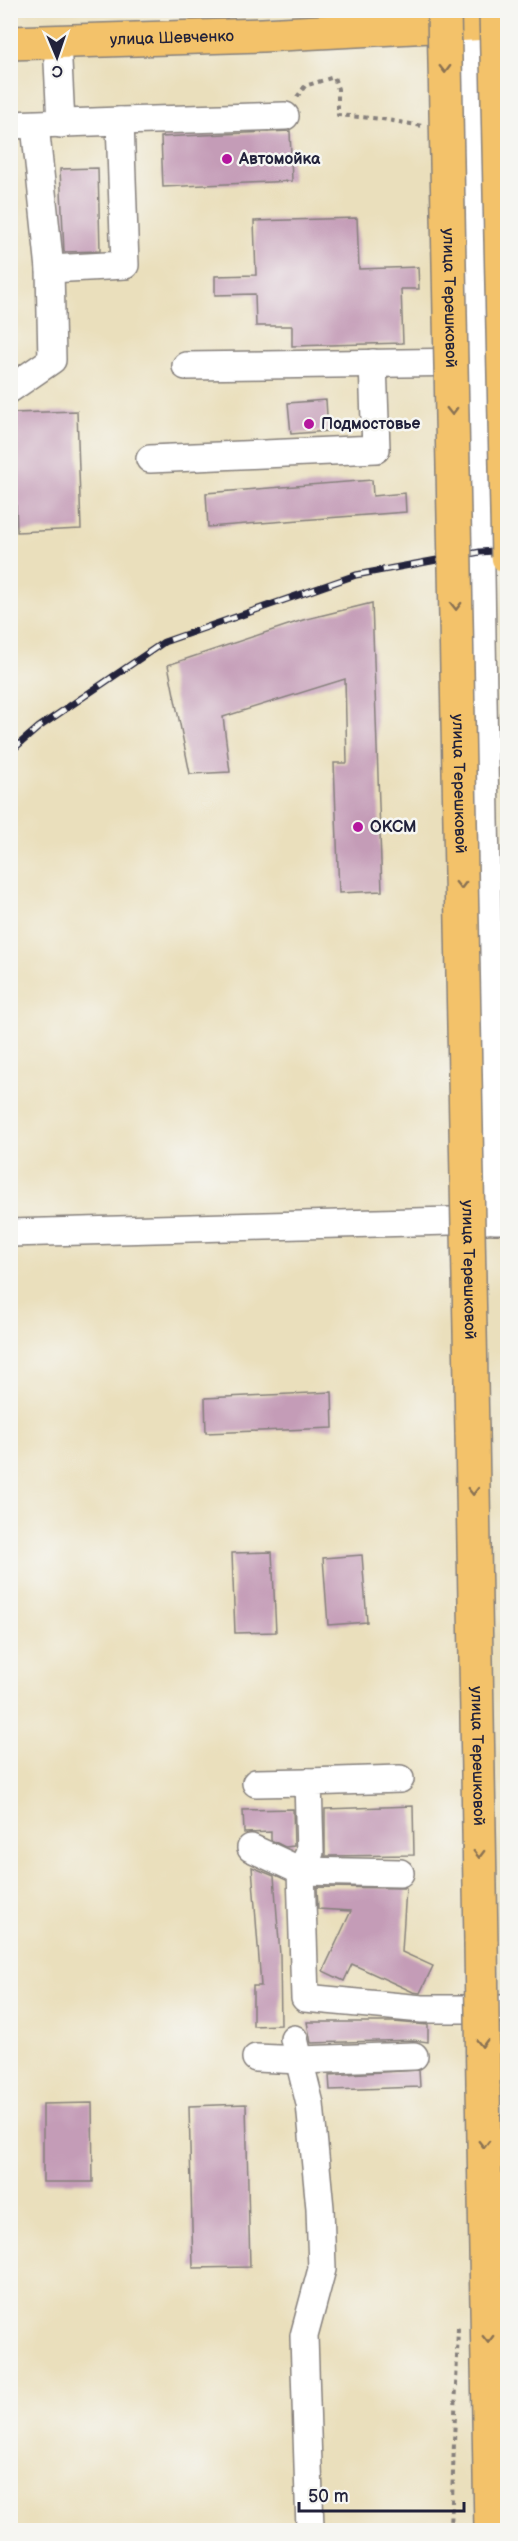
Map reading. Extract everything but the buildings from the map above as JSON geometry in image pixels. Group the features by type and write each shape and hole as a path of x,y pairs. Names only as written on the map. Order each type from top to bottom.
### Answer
{"main road":[{"name":"улица Шевченко","path":"262,35 304,10"},
{"name":"улица Шевченко","path":"10,42 262,35 340,21 471,15 507,22"},
{"path":"471,15 507,557"},
{"name":"улица Терешковой","path":"471,15 472,1432 491,2530"}],"lane":[{"path":"10,1233 501,1220 496,820 477,361 471,15"},
{"path":"10,389 52,360 50,269 35,125 57,42"},
{"path":"35,125 285,116"},
{"path":"50,269 124,265 120,122"},
{"path":"186,366 477,361"},
{"path":"150,459 376,449 373,363"},
{"path":"256,1783 400,1779"},
{"path":"308,1782 310,1852 302,1871 305,1998 422,2009 507,2009"},
{"path":"251,1848 302,1871 400,1873"},
{"path":"297,2050 311,2115 320,2208 322,2269 304,2336 310,2530"},
{"path":"256,2058 297,2050 414,2056"}],"path":[{"path":"285,116 305,86 334,78 338,89 338,115 382,119 427,127"}],"railway":[{"path":"10,752 39,727 164,642 356,575 480,552 508,550"}],"place":[{"name":"Автомойка","path":"227,159"},
{"name":"Подмостовье","path":"309,424"},
{"name":"ОКСМ","path":"358,827"}]}
